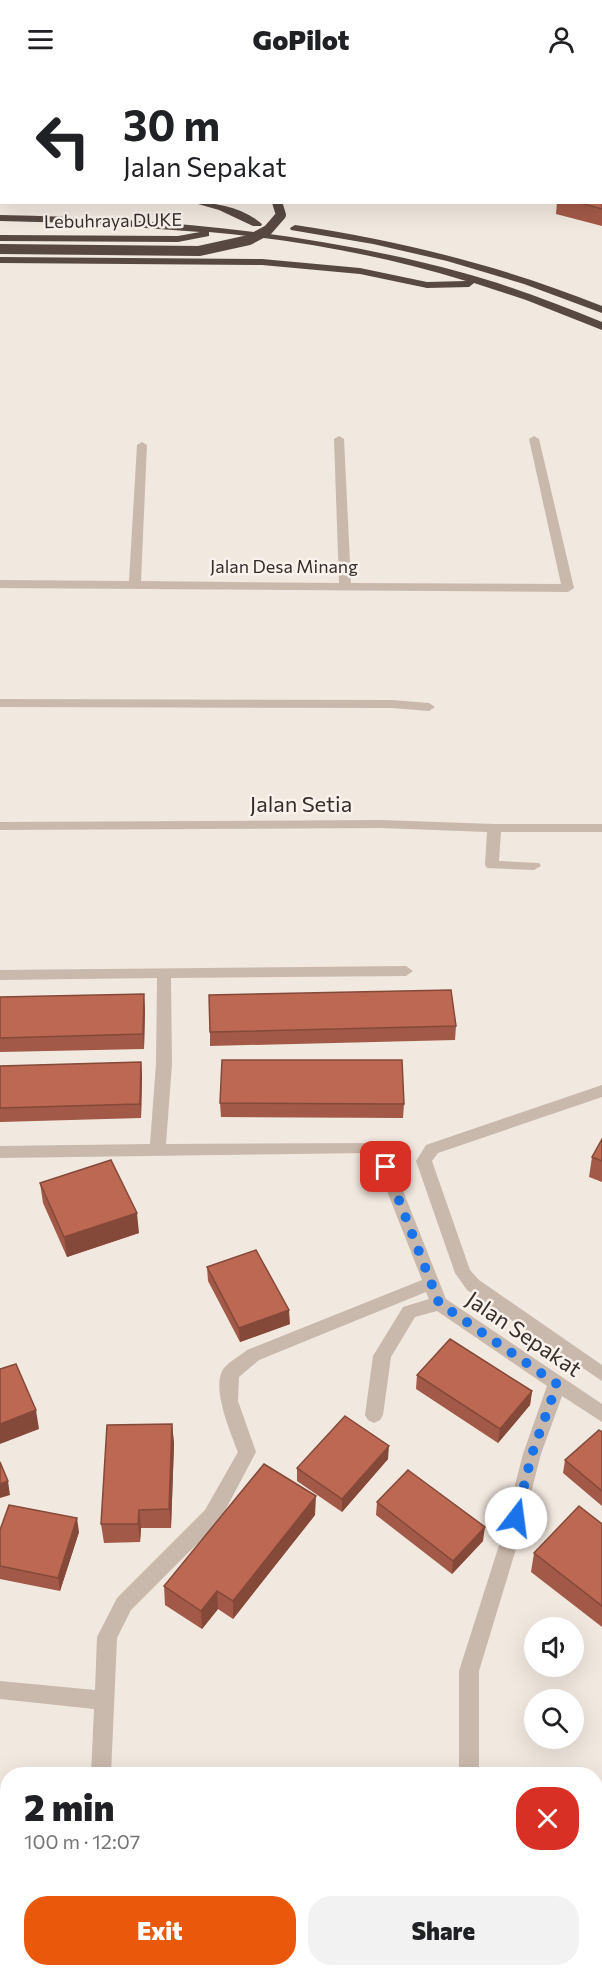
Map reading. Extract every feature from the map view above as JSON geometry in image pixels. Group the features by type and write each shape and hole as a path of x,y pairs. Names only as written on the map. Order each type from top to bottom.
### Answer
{"highway":[{"name":"Lebuhraya DUKE","path":"205,204 222,208 257,224"},
{"path":"0,249 160,252 206,250 248,241 276,225 281,215 278,204"},
{"path":"0,209 257,224 337,234 461,262 559,293 602,310"},
{"path":"0,218 129,217 355,250 489,283 550,304 602,326"},
{"name":"Lebuhraya DUKE","path":"0,238 178,239 226,230"},
{"path":"0,260 262,262 360,271 427,285 489,283"}],"street":[{"path":"339,439 345,586"},
{"name":"Jalan Desa Minang","path":"0,584 568,588 534,439"},
{"path":"135,585 142,445"},
{"path":"0,704 392,704 429,707"},
{"name":"Jalan Setia","path":"0,826 381,824 494,828 602,828"},
{"path":"494,828 492,865 534,866"},
{"path":"0,975 406,971"},
{"path":"0,1152 158,1148 164,1064 164,974"},
{"path":"602,1091 432,1149 424,1161 463,1273 473,1285 602,1374"},
{"name":"Jalan Sepakat","path":"158,1148 378,1147 439,1303 602,1414"},
{"path":"101,1767 107,1636 124,1604 212,1516 247,1452 229,1401 230,1374 253,1355 432,1284"},
{"path":"374,1414 382,1356 409,1312 439,1303"},
{"path":"469,1767 469,1671 510,1539 532,1454 557,1384"},
{"path":"0,1690 103,1700"}],"building":[{"path":"584,204 602,204 602,209"},
{"path":"451,990 456,1026 210,1032 209,995"},
{"path":"144,994 143,1034 0,1038 0,997"},
{"path":"222,1060 402,1060 404,1104 220,1103"},
{"path":"141,1062 140,1104 0,1108 0,1066"},
{"path":"602,1139 602,1161 592,1157"},
{"path":"111,1160 137,1213 64,1237 40,1183"},
{"path":"256,1250 289,1310 239,1328 207,1267"},
{"path":"450,1339 532,1391 500,1429 417,1375"},
{"path":"16,1364 36,1410 0,1424 0,1369"},
{"path":"345,1416 389,1446 342,1499 297,1468"},
{"path":"172,1424 169,1509 139,1510 138,1524 101,1524 107,1425"},
{"path":"599,1430 602,1432 602,1491 565,1460"},
{"path":"0,1462 8,1481 0,1484"},
{"path":"264,1464 316,1496 233,1601 217,1591 201,1611 164,1586"},
{"path":"408,1470 485,1527 453,1561 377,1502"},
{"path":"9,1505 77,1518 58,1578 0,1566 0,1530"},
{"path":"579,1506 602,1524 602,1606 534,1553"}],"route":[{"path":"386,1167 439,1303 557,1384 532,1454 516,1518"}]}
